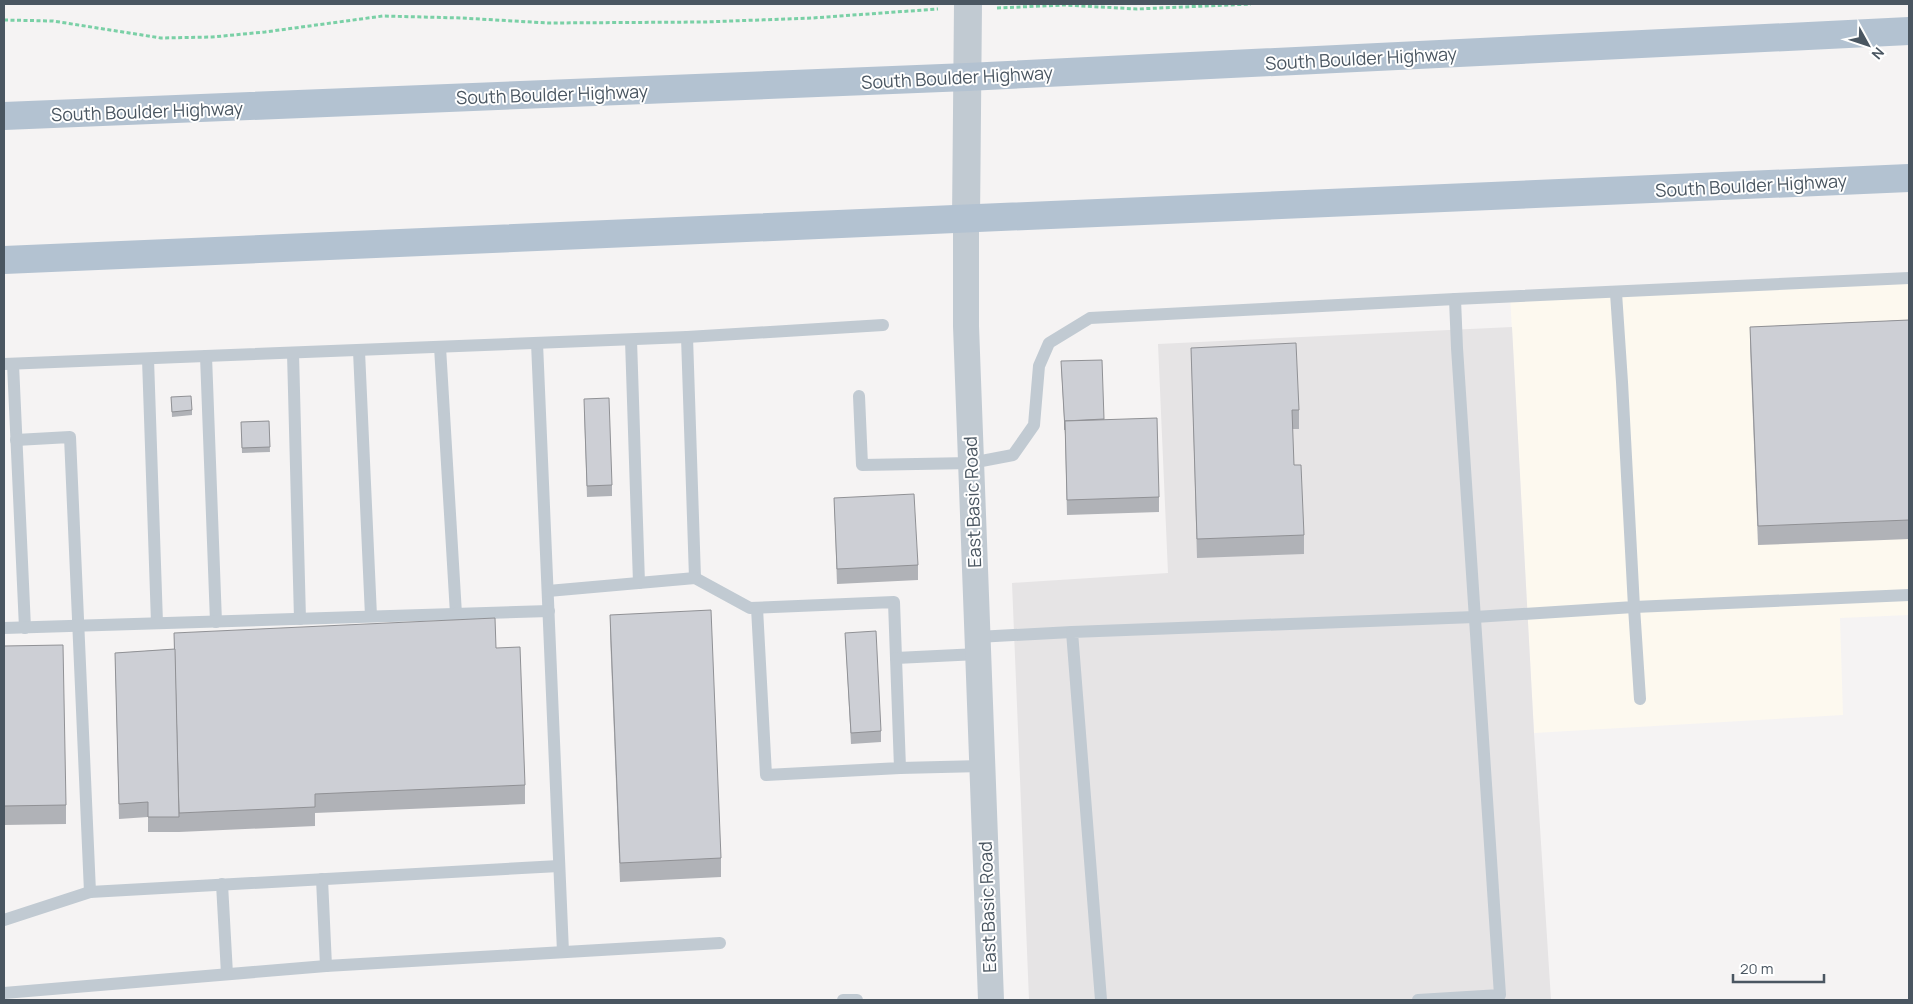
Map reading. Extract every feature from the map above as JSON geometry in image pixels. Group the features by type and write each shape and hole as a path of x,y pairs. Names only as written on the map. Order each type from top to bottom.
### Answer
{"main road":[{"name":"South Boulder Highway","path":"4,116 967,77 1909,31"},
{"name":"South Boulder Highway","path":"4,260 1909,178"}],"street":[{"name":"East Basic Road","path":"968,6 966,326 991,1000"}],"lane":[{"path":"859,396 862,465 970,463 1014,455 1034,425 1040,366 1049,343 1090,318 1909,278"},
{"path":"1616,293 1640,699"},
{"path":"1418,1000 1500,995 1474,617 1455,299"},
{"path":"25,628 16,440 8,364 631,340 883,325"},
{"path":"687,337 695,578"},
{"path":"631,340 639,583"},
{"path":"537,343 563,952"},
{"path":"440,347 456,614"},
{"path":"359,350 371,616"},
{"path":"293,353 300,619"},
{"path":"206,356 216,622"},
{"path":"148,359 157,624"},
{"path":"16,440 70,437 90,892"},
{"path":"548,590 695,578 750,608 894,602 900,768"},
{"path":"896,658 1072,632 1474,617 1634,607 1909,595"},
{"path":"757,608 766,775 982,766"},
{"path":"4,628 548,611"},
{"path":"1072,632 1101,1000"},
{"path":"4,920 90,892 559,866"},
{"path":"322,879 326,966"},
{"path":"222,884 227,974"},
{"path":"4,993 326,966 720,944"},
{"path":"843,1000 857,1000"}],"path":[{"path":"4,20 53,21 161,38 265,32 383,16 548,23 705,22 886,14 968,6 1064,5 1137,9 1251,4"}],"shaded area":[{"path":"1909,276 1909,615 1840,618 1843,715 1534,733 1510,295"},
{"path":"1512,327 1534,733 1551,1000 1029,1000 1012,583 1168,573 1158,344"}],"building":[{"path":"1909,320 1909,520 1758,526 1750,327"},
{"path":"1296,343 1299,410 1292,410 1294,465 1301,465 1304,535 1197,539 1191,348"},
{"path":"1102,360 1104,419 1065,421 1065,430 1061,361"},
{"path":"191,396 192,410 172,412 171,397"},
{"path":"609,398 612,485 587,486 584,399"},
{"path":"1157,418 1159,497 1067,500 1065,421"},
{"path":"269,421 270,447 242,448 241,422"},
{"path":"914,494 918,565 837,569 834,498"},
{"path":"711,610 721,858 620,863 610,615"},
{"path":"495,618 496,648 520,647 525,785 315,794 315,807 179,813 174,633"},
{"path":"876,631 881,731 851,733 845,633"},
{"path":"63,645 66,805 4,806 4,646"},
{"path":"175,649 179,817 148,817 148,802 119,804 115,653"}]}
